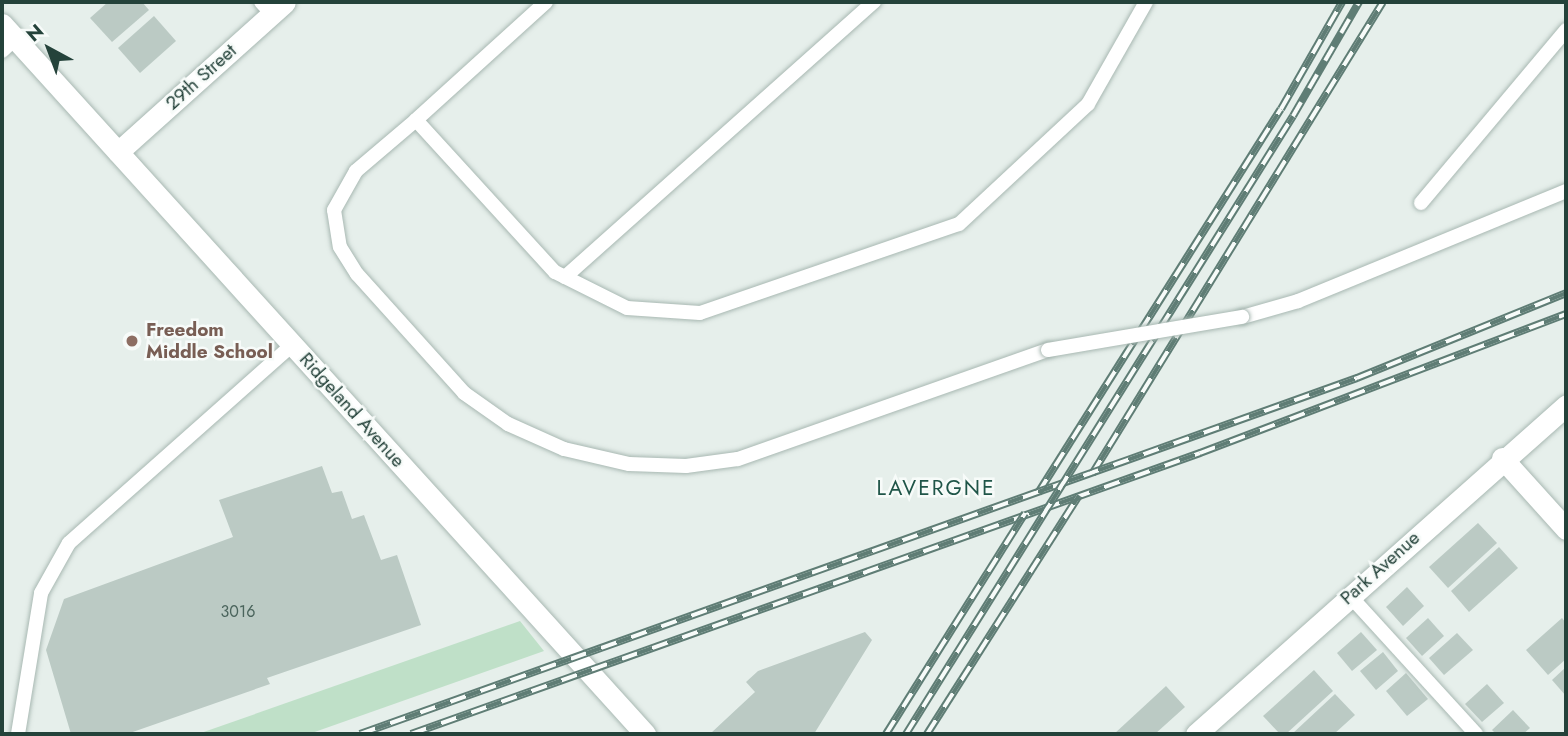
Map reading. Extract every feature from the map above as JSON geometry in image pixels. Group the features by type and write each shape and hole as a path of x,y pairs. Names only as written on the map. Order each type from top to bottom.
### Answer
{"street":[{"name":"29th Street","path":"118,152 272,6"},
{"name":"Ridgeland Avenue","path":"6,38 118,152 645,734"},
{"name":"Park Avenue","path":"1200,733 1502,458 1566,405"},
{"path":"1502,458 1566,529"}],"lane":[{"path":"547,2 356,171 334,210 340,247 357,274 464,393 508,424 564,449 629,464 686,466 738,459 1048,350 1242,317 1298,301 1566,191"},
{"path":"565,277 874,2"},
{"path":"416,120 555,272 627,308 700,313 960,224 1088,104 1146,2"},
{"path":"1421,203 1566,30"},
{"path":"18,734 15,727 41,593 69,543 292,345"},
{"path":"1350,596 1476,734"}],"green space":[{"path":"520,621 544,651 309,734 198,734"}],"building":[{"path":"108,2 142,2 149,10 112,42 90,18"},
{"path":"154,16 176,41 140,73 118,48"},
{"path":"322,466 332,493 342,491 352,519 364,515 381,560 397,555 421,625 267,678 270,684 127,734 71,734 46,650 64,599 233,537 219,500"},
{"path":"1478,523 1497,543 1448,588 1429,567"},
{"path":"1499,547 1518,568 1469,612 1451,591"},
{"path":"1407,587 1424,606 1403,626 1386,607"},
{"path":"1428,618 1444,636 1422,656 1406,638"},
{"path":"1562,618 1566,623 1566,659 1548,675 1526,650"},
{"path":"865,632 872,640 814,734 711,733 755,692 746,682 758,671"},
{"path":"1361,632 1377,650 1352,671 1337,653"},
{"path":"1457,633 1473,650 1444,675 1429,658"},
{"path":"1383,652 1398,671 1376,690 1360,671"},
{"path":"1566,667 1566,696 1552,680"},
{"path":"1314,670 1333,691 1286,734 1280,734 1263,716"},
{"path":"1406,673 1428,699 1407,716 1386,691"},
{"path":"1487,684 1504,703 1482,722 1465,704"},
{"path":"1166,686 1185,707 1155,734 1114,734"},
{"path":"1335,694 1355,715 1334,734 1292,734"},
{"path":"1513,710 1530,728 1523,734 1496,734 1492,730"}],"railway":[{"path":"1038,493 1281,109 1342,2"},
{"path":"906,734 1293,116 1359,2"},
{"path":"1092,474 1383,2"},
{"path":"360,734 1357,378 1566,293"},
{"path":"411,734 1200,453 1566,314"},
{"path":"927,734 1079,495"},
{"path":"886,734 1025,513"}],"place":[{"name":"Freedom Middle School","path":"132,341"}],"district":[{"name":"LAVERGNE","path":"936,488"}]}
